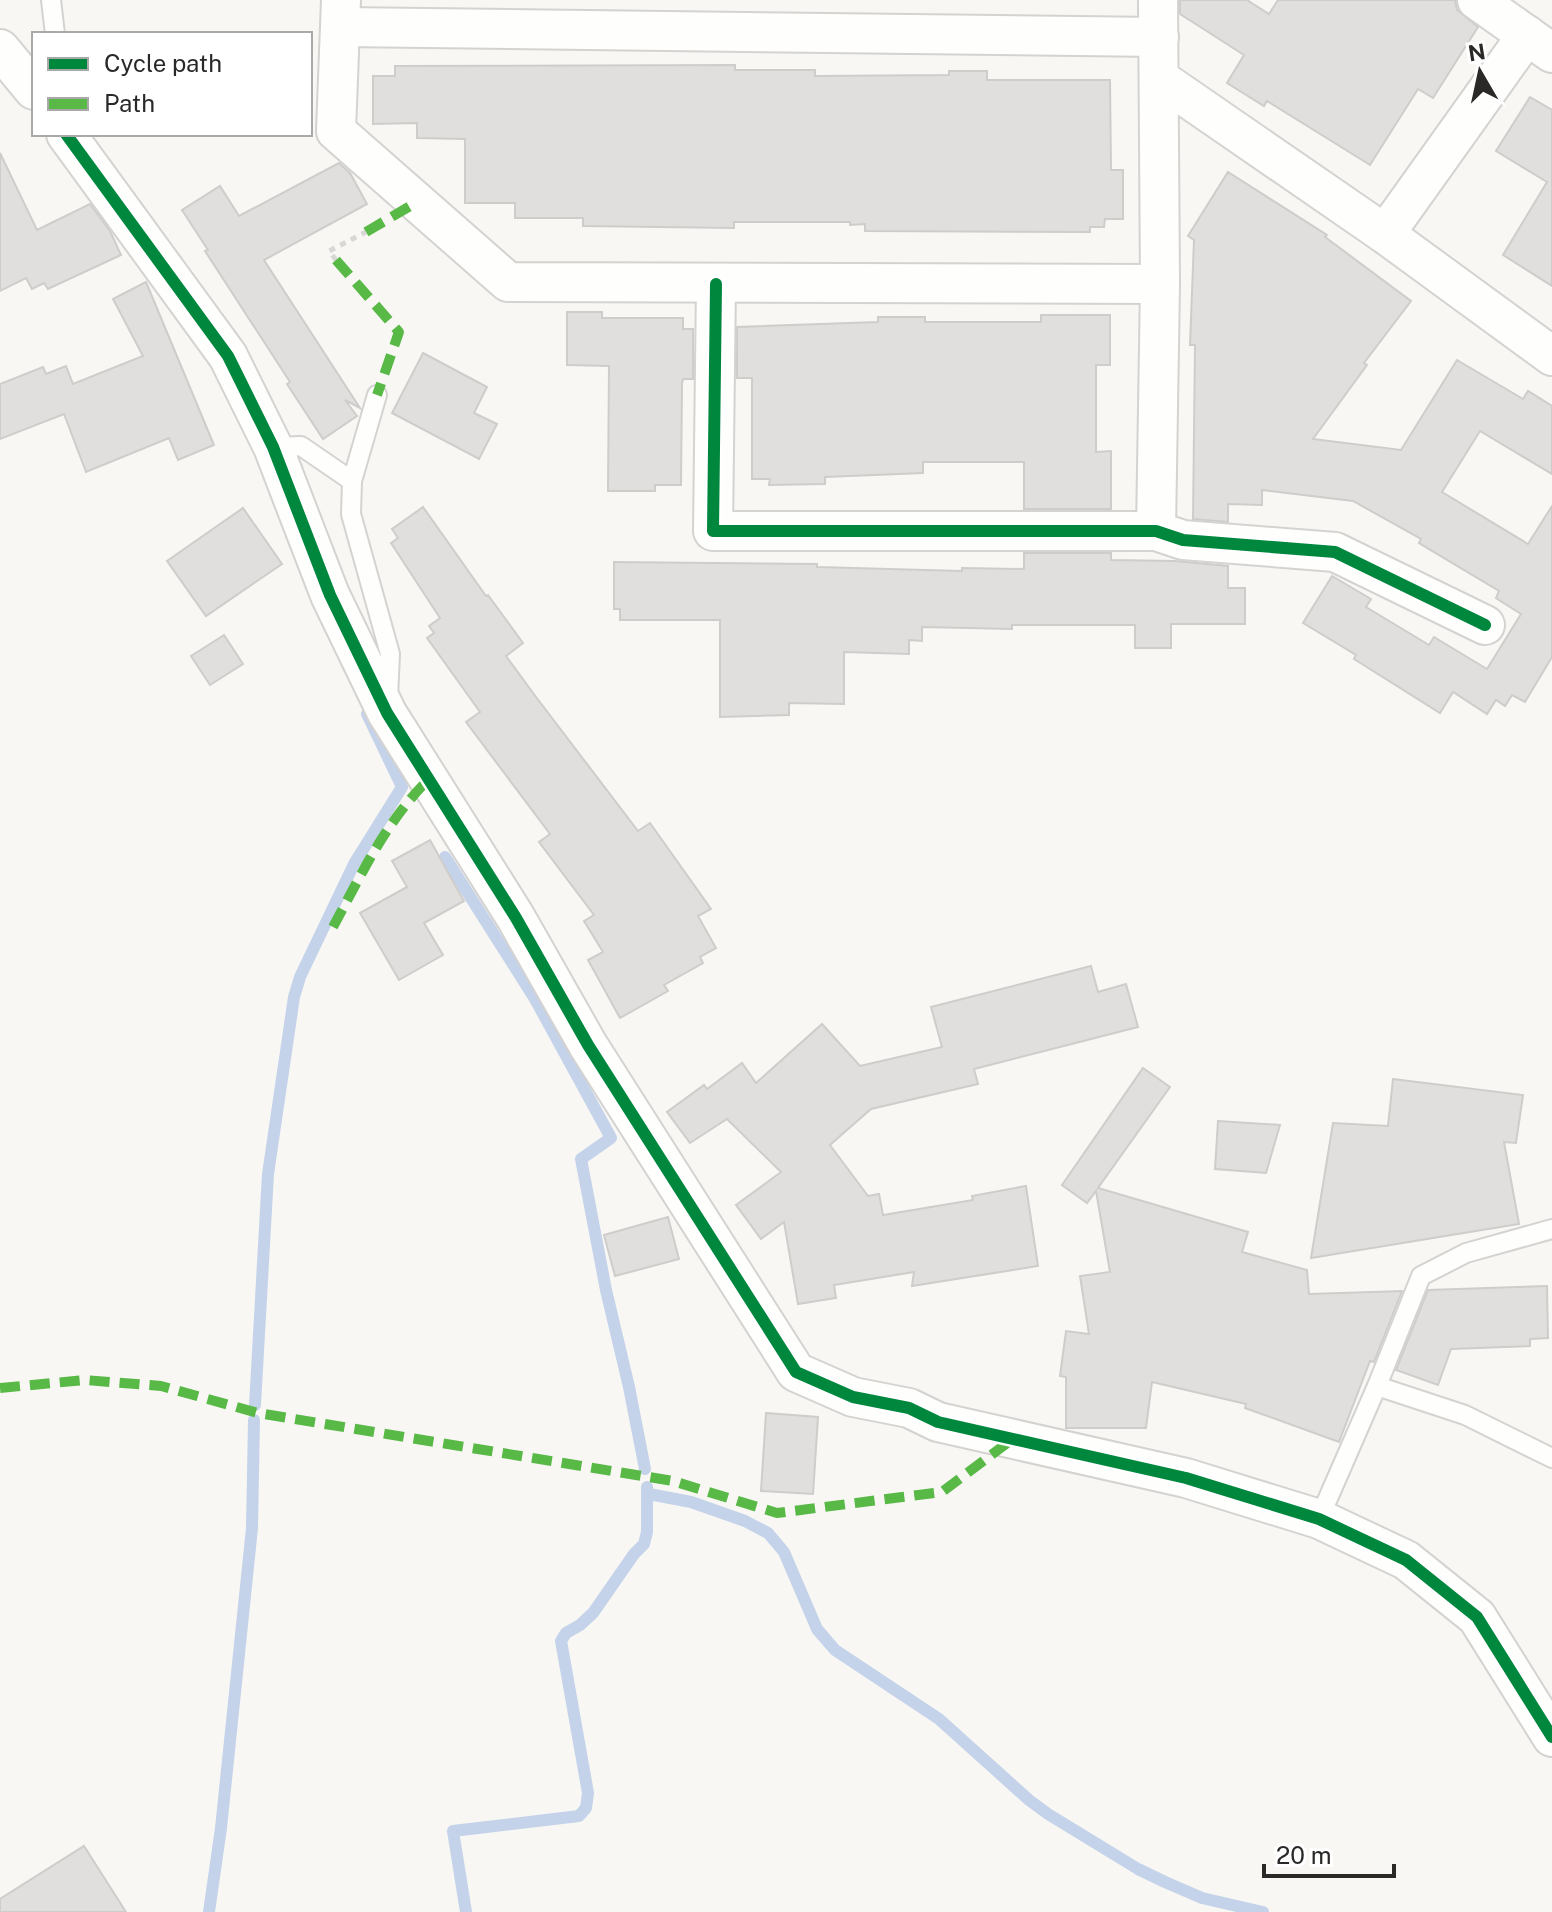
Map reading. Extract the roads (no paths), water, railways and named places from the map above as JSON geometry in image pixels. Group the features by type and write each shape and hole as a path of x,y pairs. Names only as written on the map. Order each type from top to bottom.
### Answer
{"street":[{"path":"1385,234 1539,44 1477,0"},
{"path":"1156,531 1160,284 1158,18 342,14 336,131 508,282 1160,284"},
{"path":"0,49 32,88"},
{"path":"1160,79 1385,234 1552,356"},
{"path":"67,136 228,356 273,447 330,595 387,713 516,918 588,1045 796,1372 853,1397 909,1408 938,1422 1186,1478 1319,1519 1406,1560 1477,1617 1552,1737"},
{"path":"716,284 713,531 1156,531 1183,540 1335,552 1485,625"}],"lane":[{"path":"51,0 55,32"},
{"path":"377,395 352,481 351,514 390,654 387,713"},
{"path":"273,447 301,446 352,481"},
{"path":"1319,1519 1421,1276 1466,1253 1552,1229"},
{"path":"1377,1386 1465,1415 1552,1458"}],"waterway":[{"path":"255,1405 268,1174 294,997 300,977 354,864 402,787 367,714"},
{"path":"445,857 535,999 611,1138 581,1159 645,1469"},
{"path":"209,1912 221,1828 252,1528 254,1420"},
{"path":"466,1912 453,1831 579,1816 586,1808 588,1793 561,1641 566,1633 593,1613 644,1544 647,1487"},
{"path":"649,1494 691,1502 745,1521 768,1533 784,1552 817,1629 835,1650 939,1719 1048,1814 1165,1882 1202,1898 1263,1912"}]}
